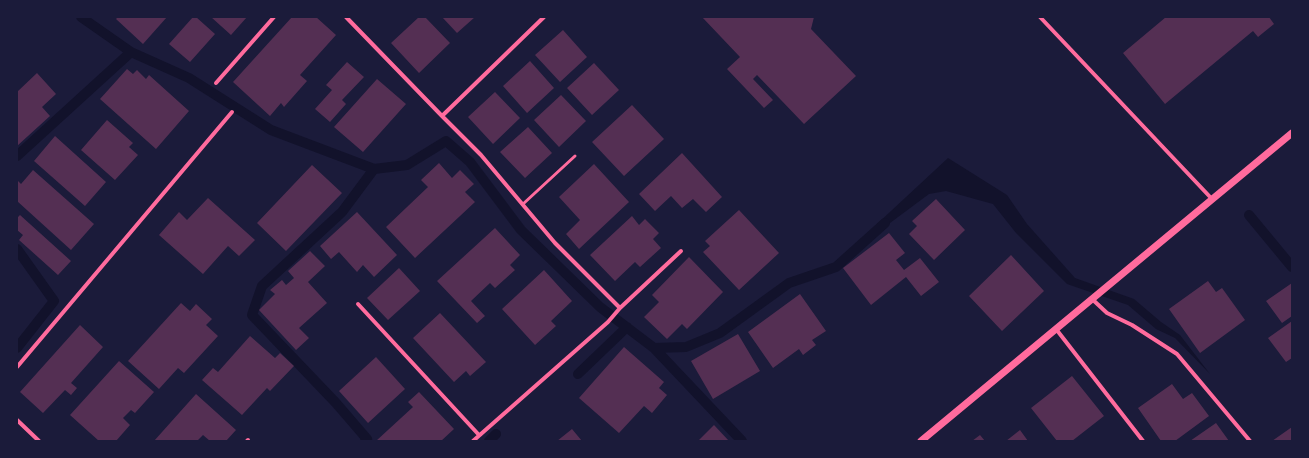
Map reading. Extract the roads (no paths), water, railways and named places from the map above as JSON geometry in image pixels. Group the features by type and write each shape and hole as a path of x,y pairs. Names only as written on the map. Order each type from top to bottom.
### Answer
{"street":[{"path":"216,83 274,17"},
{"path":"346,17 481,155 555,243 620,308"},
{"path":"442,116 544,17"},
{"path":"1040,17 1212,199"},
{"path":"17,367 232,112"},
{"path":"921,441 1292,133"},
{"path":"473,441 608,322 620,308 681,251"},
{"path":"1092,299 1107,313 1132,325 1177,354 1250,441"},
{"path":"358,304 479,435"},
{"path":"1056,329 1143,441"},
{"path":"17,420 39,441"}],"lane":[{"path":"523,204 575,156"}],"waterway":[{"path":"81,17 131,52 189,78 271,130 374,169 407,165 446,141 470,162 521,230 600,307 654,348 742,441"},
{"path":"17,156 131,52"},
{"path":"365,441 367,439 336,403 252,315 262,286 342,212 374,169"},
{"path":"1249,215 1292,267"},
{"path":"654,348 686,347 720,333 789,283 836,267 885,223"},
{"path":"17,249 54,301 17,348"},
{"path":"578,374 627,327"},
{"path":"489,441 496,434"}]}
